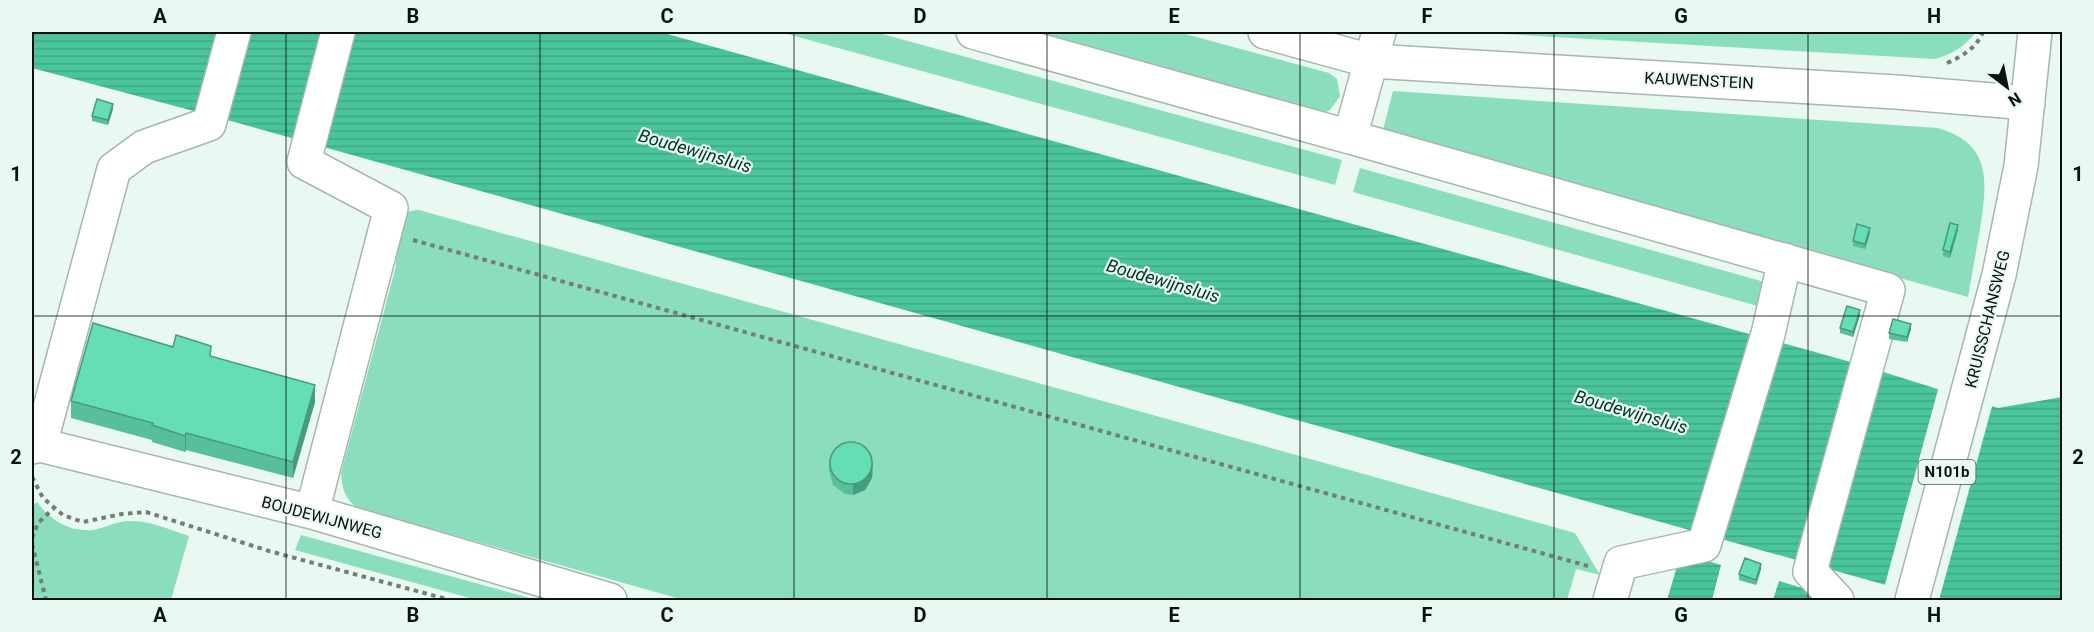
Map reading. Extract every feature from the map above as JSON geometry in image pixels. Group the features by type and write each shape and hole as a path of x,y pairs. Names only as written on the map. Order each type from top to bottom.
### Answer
{"street":[{"path":"36,446 114,168 144,147 209,124 234,32"},
{"path":"312,512 392,208 304,162 338,32"},
{"path":"973,32 1888,290 1810,572 1837,600"},
{"name":"KAUWENSTEIN","path":"1265,32 1375,46 2028,104"},
{"name":"KRUISSCHANSWEG","path":"1912,600 1982,343 2009,230 2020,166 2035,32"},
{"path":"1350,137 1375,46"},
{"path":"1614,587 1621,563 1704,545 1768,334 1785,260"},
{"name":"BOUDEWIJNWEG","path":"36,446 312,512 610,600"}],"path":[{"path":"385,232 1614,587"},
{"path":"32,476 43,498 63,515 83,522 122,513 146,512 269,551 450,600"},
{"path":"32,538 38,523 54,507"},
{"path":"32,544 46,600"}],"shaded area":[{"path":"780,32 875,32 1342,160 1335,185"},
{"path":"1019,32 1178,32 1329,73 1337,79 1340,96 1330,110 1321,114"},
{"path":"1469,32 1976,32 1958,49 1935,59"},
{"path":"1393,91 1938,128 1956,135 1969,144 1982,167 1984,196 1968,297 1382,134"},
{"path":"1360,168 1768,283 1761,307 1353,192"},
{"path":"419,210 1575,533 1600,575 1576,569 1567,600 684,600 357,508 345,493 341,473 396,266 395,241 402,216 410,211"},
{"path":"37,502 61,524 76,529 93,530 120,522 137,521 189,536 171,600 35,600 32,586 32,506"},
{"path":"301,535 537,600 477,600 295,550"}],"water":[{"name":"Boudewijnsluis","path":"32,32 660,32 1858,364 1998,408 2062,397 2062,600 1939,600 220,118 32,68"},
{"path":"1681,553 1721,565 1712,600 1667,600"},
{"path":"1779,581 1819,593 1817,600 1773,600"}],"pier":[{"path":"1939,386 1993,403 1939,600 1928,600 1884,588"}],"building":[{"path":"97,99 113,104 108,120 92,116"},
{"path":"1950,223 1958,225 1950,252 1943,250"},
{"path":"1857,224 1870,228 1865,244 1853,241"},
{"path":"1847,306 1860,310 1853,332 1840,328"},
{"path":"1893,319 1911,324 1907,337 1889,333"},
{"path":"93,323 173,347 176,335 211,346 210,356 315,385 293,462 186,433 185,436 152,425 153,423 71,401"},
{"path":"851,442 859,443 866,448 871,455 871,471 866,478 859,483 851,484 843,483 836,478 831,471 830,463 831,455 836,448 843,443"},
{"path":"1745,558 1761,564 1756,580 1739,574"}]}
